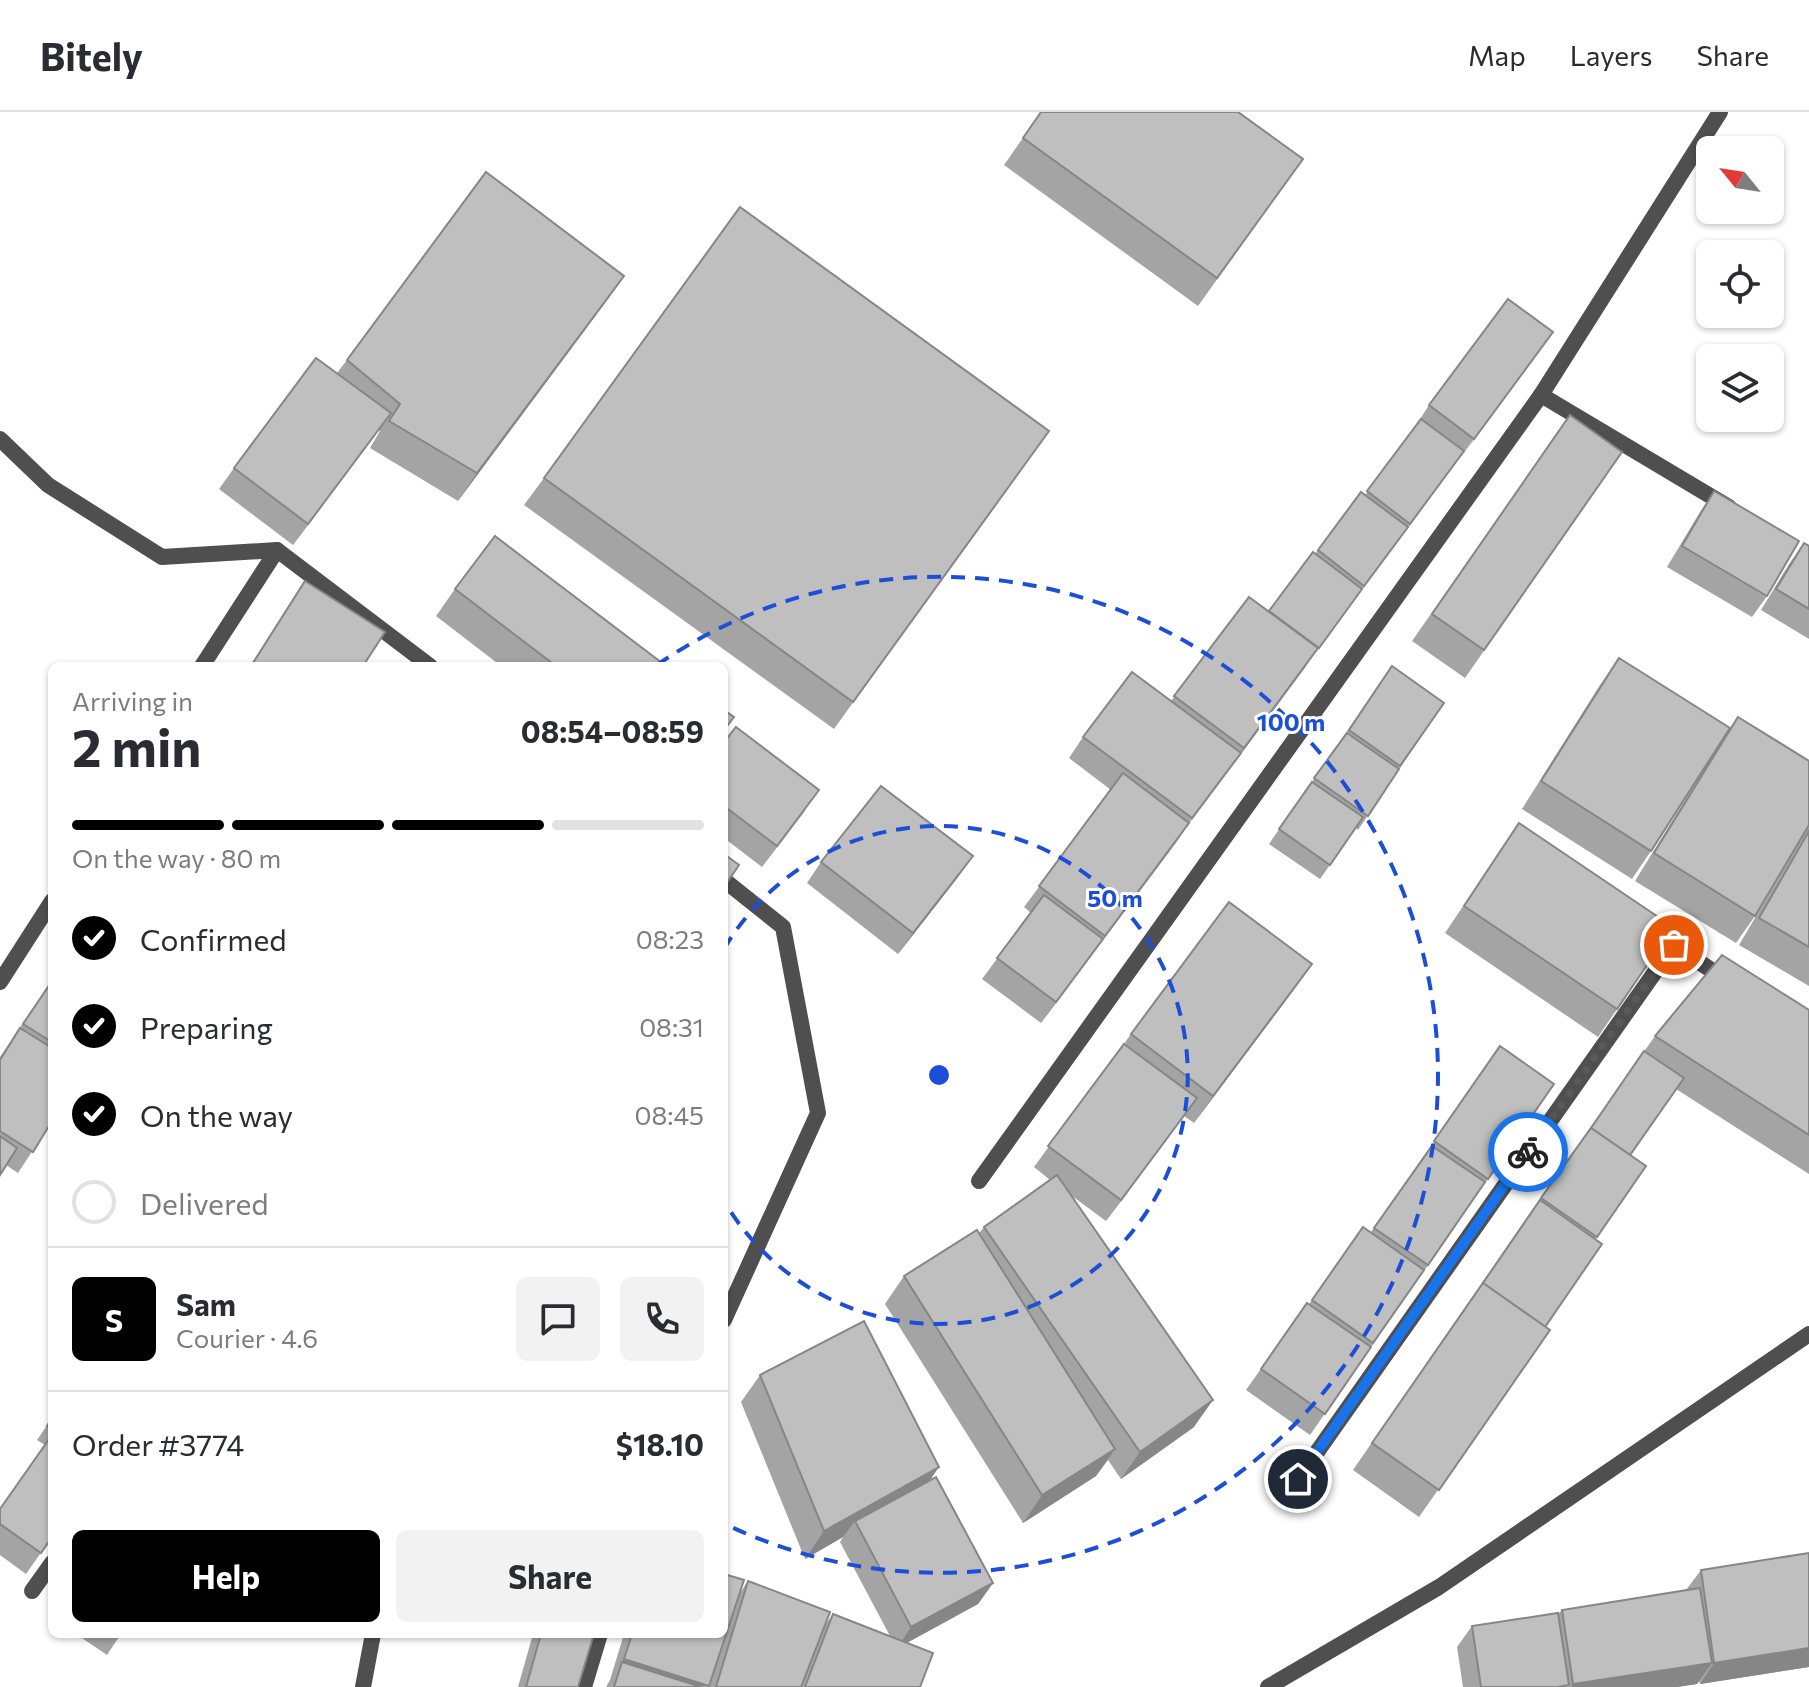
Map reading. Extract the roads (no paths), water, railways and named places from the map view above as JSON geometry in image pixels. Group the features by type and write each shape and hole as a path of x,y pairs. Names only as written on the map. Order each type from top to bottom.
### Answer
{"street":[{"path":"979,1181 1541,395 1720,112"},
{"path":"1541,395 1742,514"},
{"path":"0,439 48,485 162,557 277,550 425,662"},
{"path":"205,662 277,550"},
{"path":"728,883 783,927 818,1113 728,1311"},
{"path":"0,982 48,907"},
{"path":"1649,929 1747,993"},
{"path":"1298,1479 1674,945"},
{"path":"1268,1687 1439,1587 1809,1334"},
{"path":"32,1591 48,1569"},
{"path":"363,1687 372,1638"},
{"path":"584,1687 594,1638"}]}
